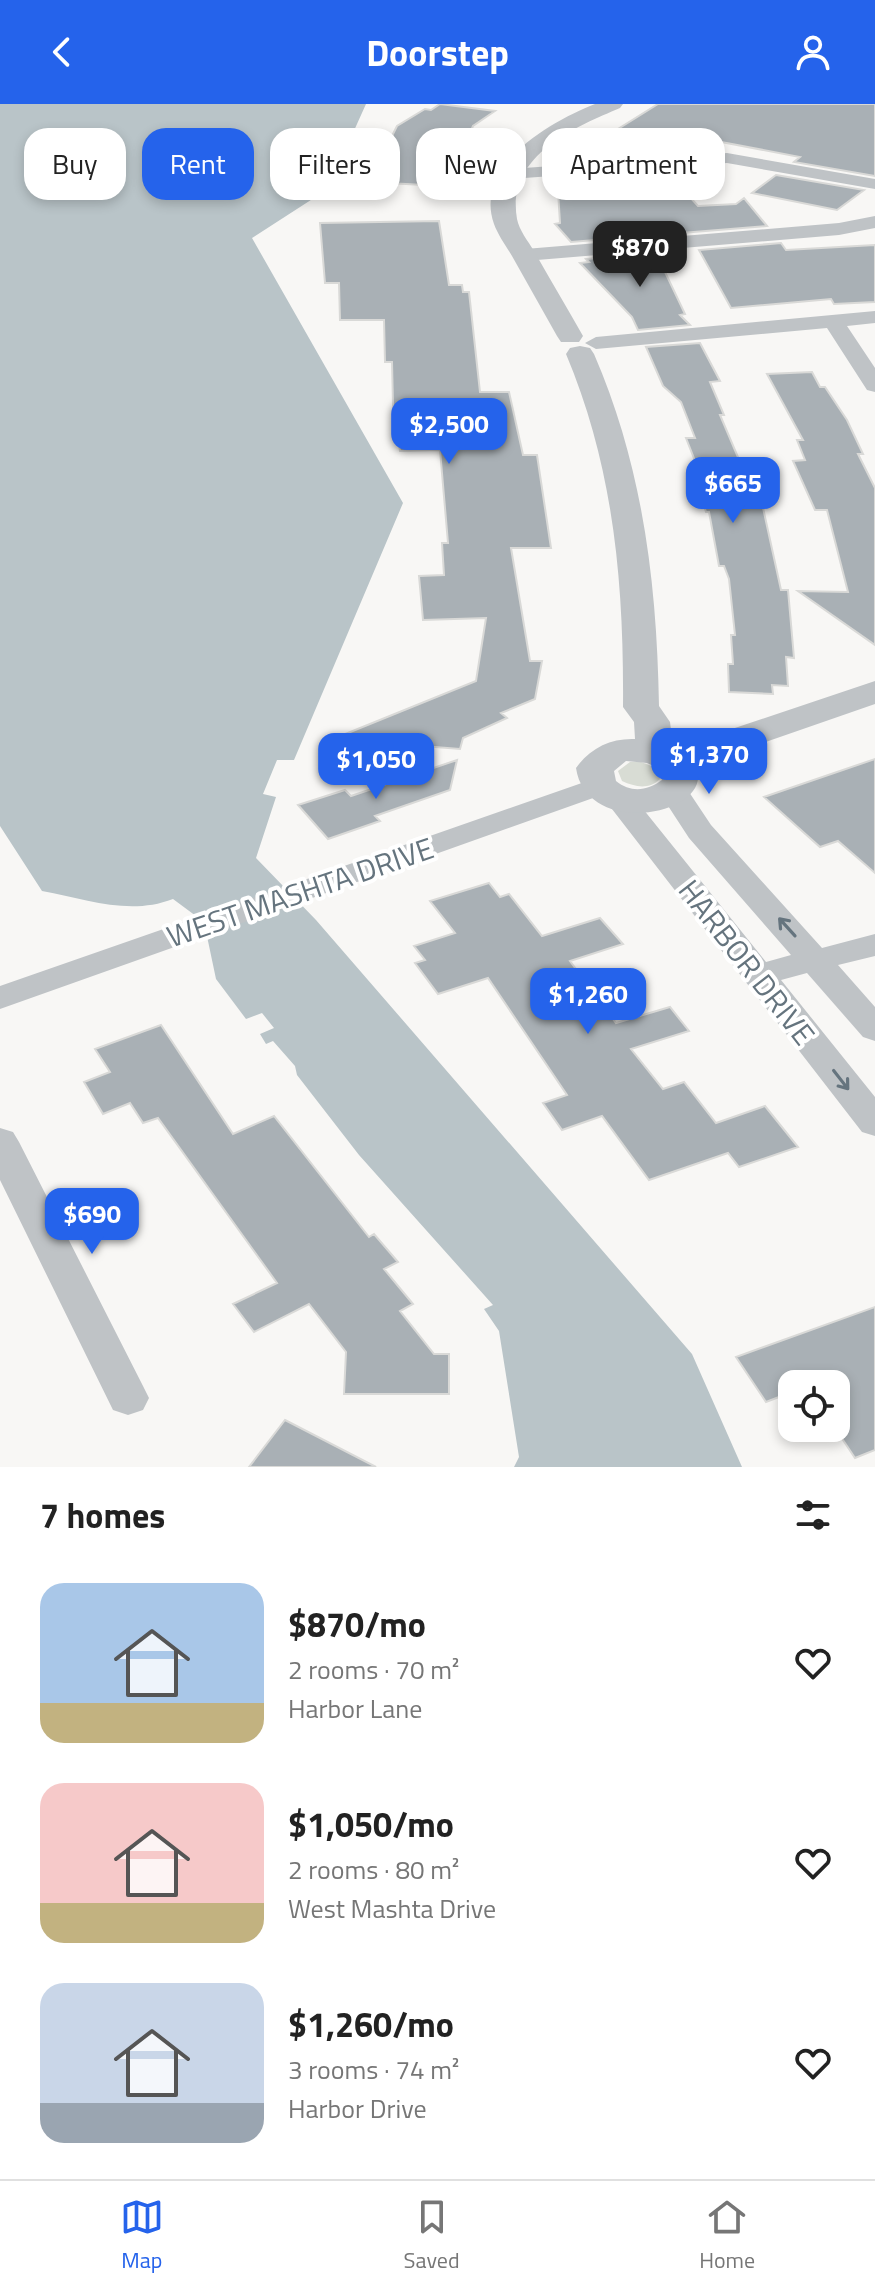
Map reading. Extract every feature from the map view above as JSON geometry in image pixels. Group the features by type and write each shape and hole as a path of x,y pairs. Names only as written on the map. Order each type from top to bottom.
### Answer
{"street":[{"path":"526,154 553,133 613,104"},
{"path":"526,173 727,158 875,184"},
{"name":"HARBOR DRIVE","path":"502,200 505,222 582,344 611,436 622,482 637,586 641,707 652,722 666,768 700,831 875,1029"},
{"path":"525,255 839,229 875,222"},
{"path":"582,344 875,317"},
{"path":"833,321 875,385"},
{"path":"610,780 640,802 666,768 724,744 875,692"},
{"path":"610,780 627,720 641,707"},
{"path":"610,780 624,750 666,768"},
{"name":"HARBOR DRIVE","path":"610,780 875,1123"},
{"name":"WEST MASHTA DRIVE","path":"0,998 610,780"},
{"path":"758,975 875,945"},
{"path":"0,1142 128,1398"}],"shaded area":[{"path":"0,104 366,104 355,128 270,128 270,200 311,200 252,238 403,503 294,760 277,760 263,794 276,797 256,858 316,920 692,1354 742,1467 514,1467 519,1457 499,1331 484,1309 493,1305 359,1155 297,1075 295,1066 273,1041 266,1044 260,1034 274,1028 262,1013 246,1019 216,979 204,922 173,899 157,904 124,906 42,891 0,826"},
{"path":"630,762 657,768 660,779 642,786 622,781 618,771"}],"building":[{"path":"440,104 495,111 472,128 416,128 416,185 400,184 400,128 396,128 425,109 431,110"},
{"path":"658,104 875,104 875,176 794,162 800,157 725,143 725,128 620,128"},
{"path":"776,175 864,190 837,210 752,193"},
{"path":"744,198 767,226 571,242 555,224 560,223 559,200 693,200 698,206 736,204"},
{"path":"439,221 449,285 462,285 463,292 469,292 480,392 509,392 523,455 537,455 551,548 511,548 530,661 542,661 535,699 501,713 507,718 463,738 460,749 333,739 476,681 486,618 423,620 419,576 444,575 442,543 448,543 440,450 400,451 393,405 392,362 385,362 384,320 340,320 339,283 325,283 320,223"},
{"path":"781,243 786,250 875,245 875,302 834,304 831,299 731,308 699,250"},
{"path":"656,253 685,314 680,315 690,325 638,330 632,317 580,263 589,262 586,259"},
{"path":"700,343 720,381 710,382 740,462 753,462 781,590 788,590 794,658 786,657 788,686 772,685 773,694 729,692 728,664 733,664 731,635 735,635 729,579 724,566 719,566 709,512 706,512 692,466 697,466 686,438 695,438 681,402 663,386 646,347"},
{"path":"812,372 847,420 863,454 858,454 875,488 875,645 798,591 848,592 827,510 815,510 793,461 805,460 797,440 803,440 767,374"},
{"path":"875,759 875,873 838,841 820,847 764,797"},
{"path":"457,760 450,790 375,816 380,821 328,839 298,805 345,790 351,796"},
{"path":"489,883 500,897 509,894 542,936 600,918 623,944 570,961 616,1023 670,1007 689,1031 631,1049 663,1089 684,1082 716,1123 765,1106 798,1147 739,1167 728,1153 649,1180 602,1116 562,1130 543,1103 567,1095 488,978 438,994 415,963 425,960 414,946 455,933 430,901"},
{"path":"161,1025 233,1134 274,1116 369,1237 374,1234 398,1262 384,1269 413,1304 400,1311 434,1354 449,1354 449,1394 344,1394 346,1352 309,1304 254,1332 233,1304 277,1283 158,1118 143,1123 130,1103 103,1114 84,1082 110,1072 95,1049"},
{"path":"875,1307 875,1450 855,1458 844,1442 850,1442 850,1370 778,1370 778,1397 766,1402 736,1357"},
{"path":"285,1420 376,1467 249,1467"}]}
